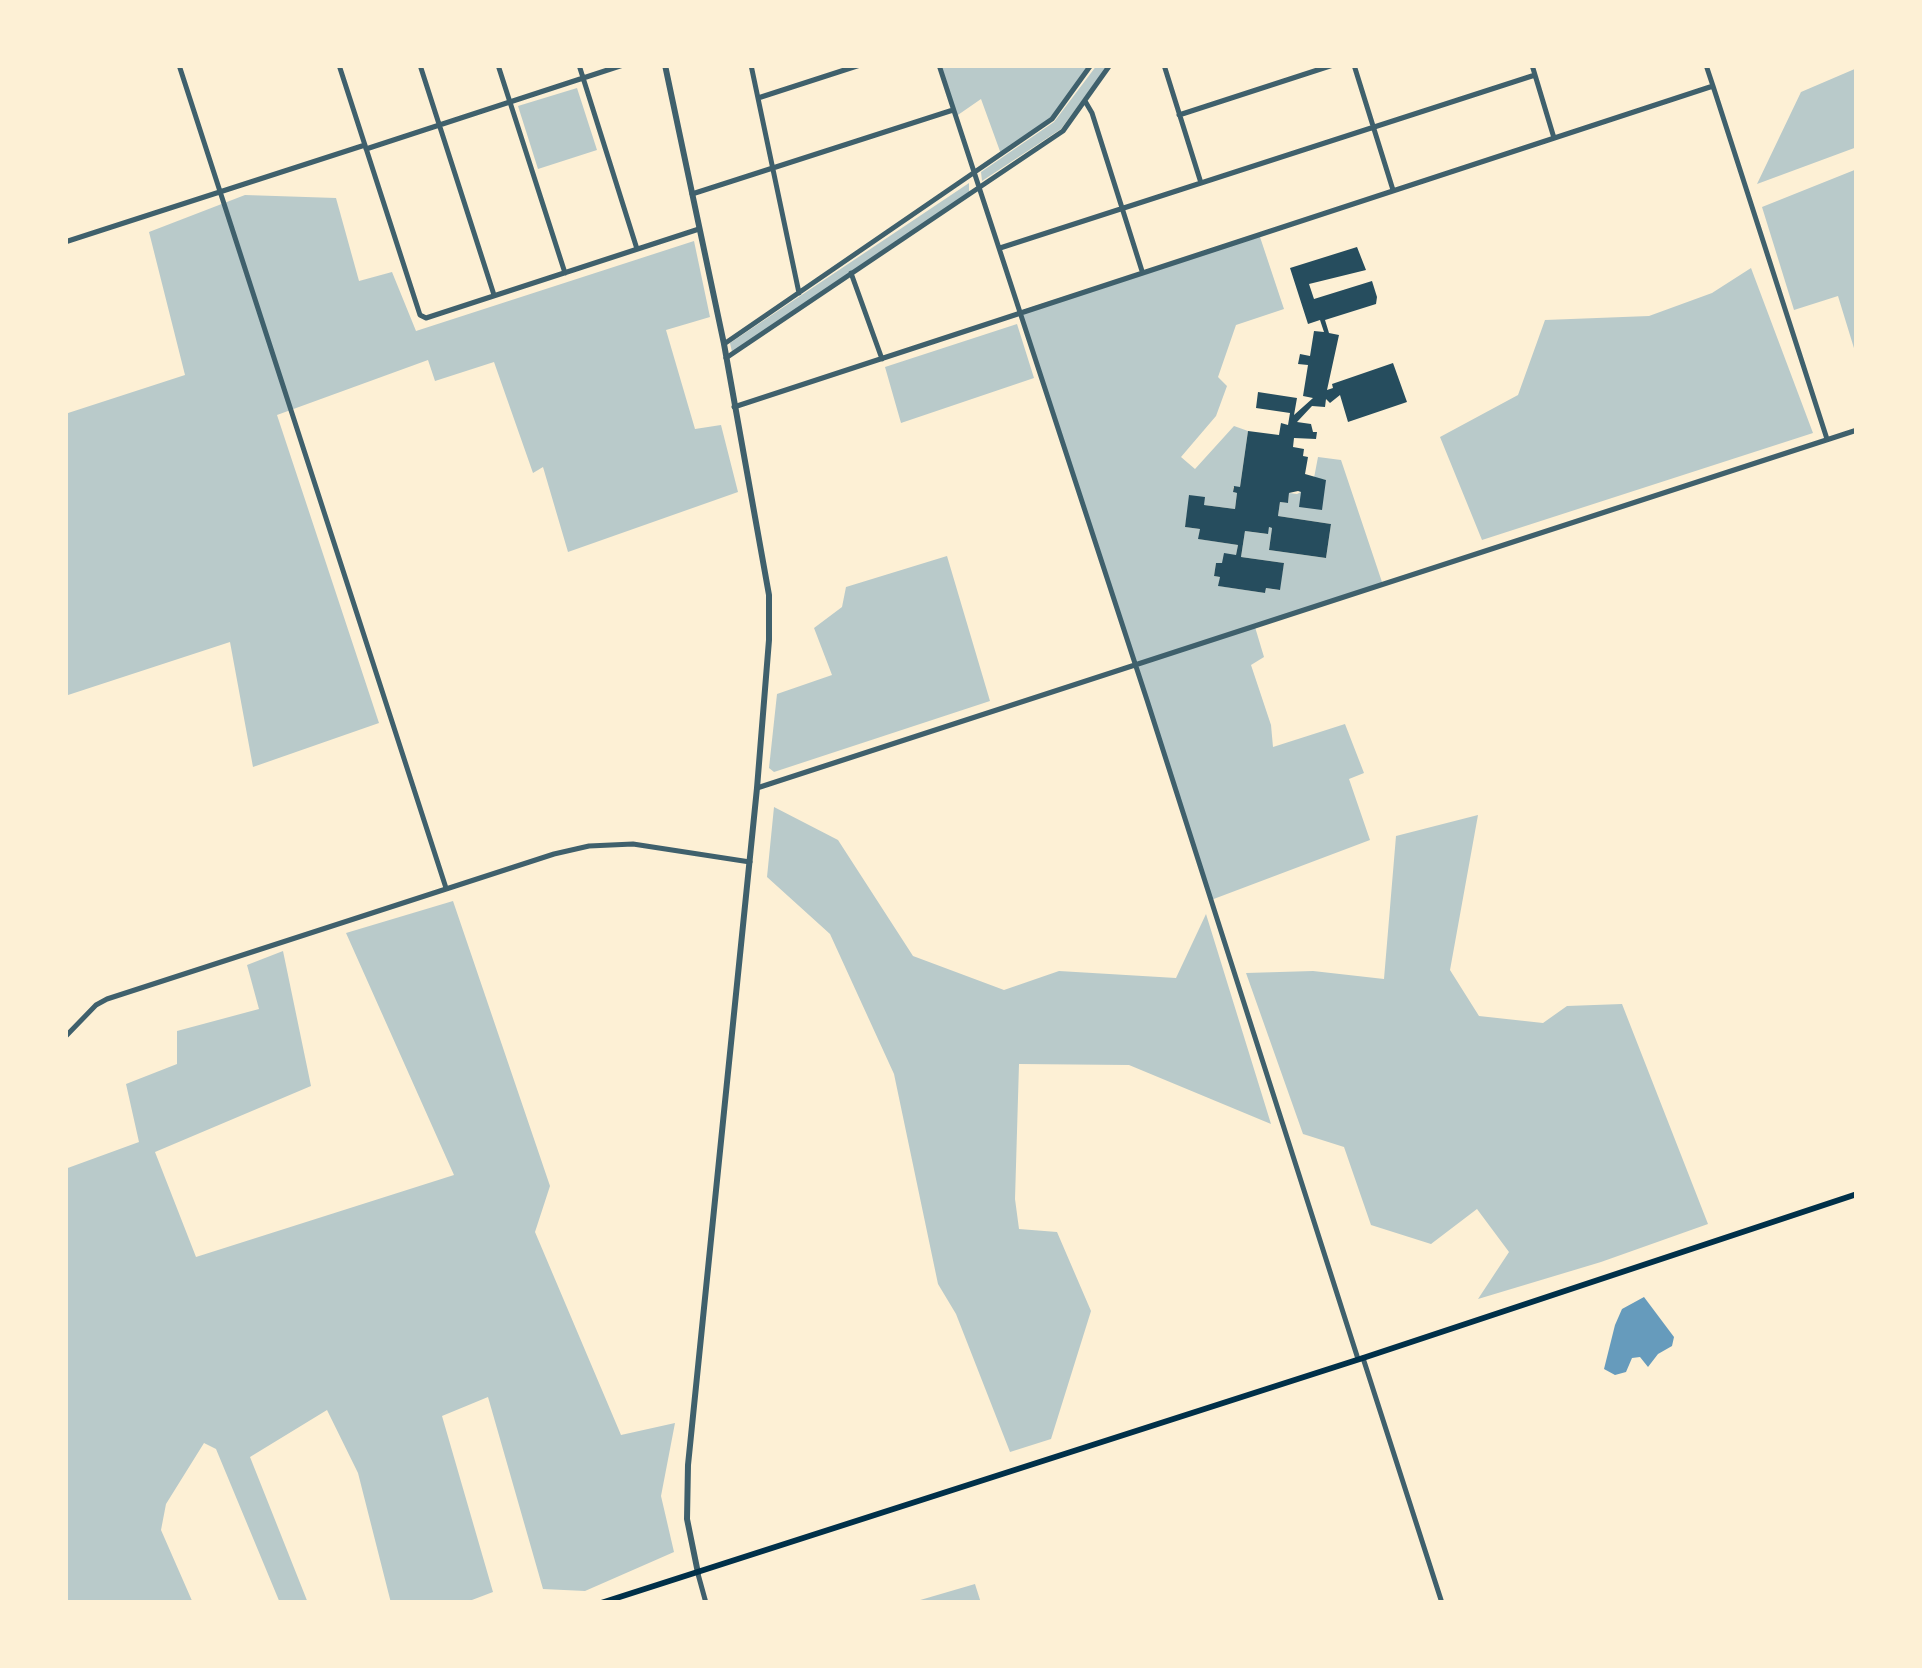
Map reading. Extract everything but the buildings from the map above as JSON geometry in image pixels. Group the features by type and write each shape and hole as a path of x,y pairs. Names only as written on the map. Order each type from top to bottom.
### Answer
{"main road":[{"path":"601,1603 1857,1194"}],"street":[{"path":"179,65 446,888"},
{"path":"339,65 420,316 426,318 699,229"},
{"path":"420,65 494,296"},
{"path":"498,65 565,273"},
{"path":"578,65 637,249"},
{"path":"65,242 623,65"},
{"path":"665,65 724,344 768,595 769,640 757,788 688,1464 686,1519 706,1603"},
{"path":"752,65 799,292"},
{"path":"758,98 860,65"},
{"path":"939,65 1442,1603"},
{"path":"724,344 1052,119 1091,65"},
{"path":"726,358 1063,131 1110,65"},
{"path":"1164,65 1201,183"},
{"path":"1179,115 1332,65"},
{"path":"1354,65 1394,190"},
{"path":"1532,65 1554,138"},
{"path":"1706,65 1827,439"},
{"path":"1000,248 1535,75"},
{"path":"734,407 1712,86"},
{"path":"1085,102 1092,113 1142,271"},
{"path":"692,194 953,110"},
{"path":"850,273 882,359"},
{"path":"757,788 1857,430"},
{"path":"65,1037 106,998 446,888 590,846 633,844 750,862"}],"shaded area":[{"path":"939,65 1091,65 1052,119 1001,154 981,99 955,117"},
{"path":"1097,65 1108,65 1061,129 982,181 981,172 1054,122"},
{"path":"1857,68 1857,147 1757,184 1801,92"},
{"path":"577,88 597,150 538,169 518,106"},
{"path":"1857,169 1857,358 1838,296 1794,310 1762,207"},
{"path":"969,183 969,192 732,352 730,343"},
{"path":"245,195 336,198 359,281 392,272 416,331 694,241 710,317 666,330 695,429 721,425 738,492 568,552 543,467 533,473 494,362 435,381 428,360 277,415 379,723 253,767 230,642 65,696 65,414 185,375 149,232"},
{"path":"1259,234 1284,309 1236,325 1218,377 1227,386 1216,416 1181,457 1195,469 1234,426 1248,431 1240,487 1233,487 1237,493 1235,509 1204,505 1190,495 1185,527 1200,529 1199,539 1238,545 1236,555 1216,563 1214,576 1220,577 1219,586 1265,593 1266,588 1279,590 1284,563 1241,557 1245,531 1267,534 1272,528 1269,550 1326,558 1331,524 1278,516 1280,502 1288,503 1289,493 1297,494 1326,480 1314,478 1318,457 1341,460 1383,585 1255,627 1264,657 1251,665 1271,725 1273,747 1345,724 1364,773 1349,779 1370,840 1211,900 1019,311"},
{"path":"1751,268 1813,433 1482,540 1440,437 1518,395 1545,320 1649,316 1712,293"},
{"path":"1017,324 1034,378 901,423 885,367"},
{"path":"947,556 990,701 774,772 769,768 777,694 832,675 814,628 842,607 846,587"},
{"path":"774,807 838,840 913,956 1004,990 1059,971 1176,978 1206,914 1271,1124 1129,1065 1019,1064 1015,1199 1019,1229 1057,1232 1091,1311 1051,1439 1010,1452 956,1314 938,1284 894,1074 830,934 767,877"},
{"path":"1478,815 1450,970 1479,1016 1543,1023 1567,1006 1622,1004 1708,1224 1478,1299 1509,1252 1477,1209 1431,1244 1371,1225 1344,1147 1303,1134 1246,973 1313,971 1384,979 1396,836"},
{"path":"453,901 550,1186 535,1232 621,1435 675,1423 661,1496 674,1552 585,1591 543,1589 488,1397 442,1416 493,1592 464,1603 391,1603 358,1473 327,1410 250,1457 308,1603 280,1603 216,1449 204,1443 166,1504 161,1530 193,1603 65,1603 65,1169 139,1142 126,1084 177,1064 177,1031 259,1009 247,965 283,951 311,1086 155,1152 196,1257 454,1175 346,933"},
{"path":"975,1584 981,1603 910,1603"}],"water":[{"path":"1644,1297 1674,1337 1672,1346 1658,1354 1648,1367 1640,1357 1632,1358 1626,1372 1615,1375 1604,1369 1615,1325 1622,1309"}]}
